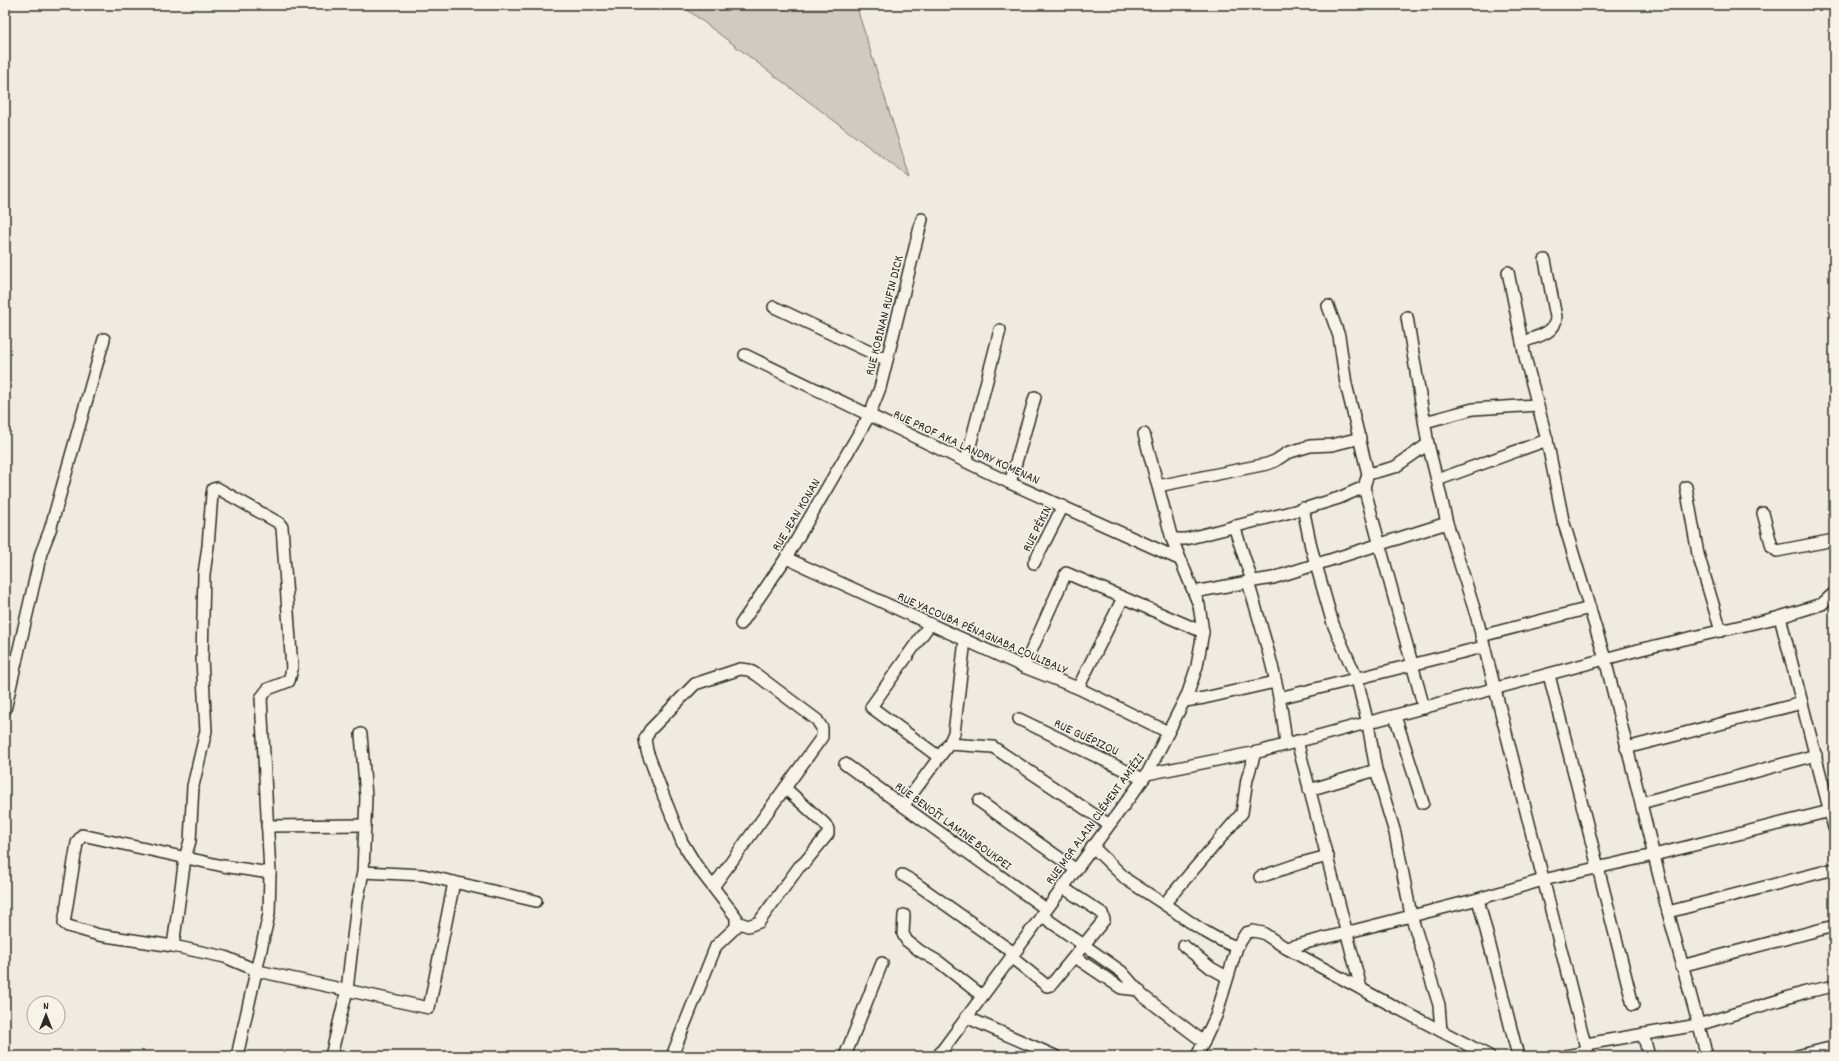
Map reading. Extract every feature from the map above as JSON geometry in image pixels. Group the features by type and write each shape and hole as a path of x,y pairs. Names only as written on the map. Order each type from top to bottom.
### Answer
{"street":[{"name":"RUE KOBINAN RUFIN DICK","path":"869,416 880,388 922,219"},
{"path":"1522,342 1552,330 1556,324 1545,260"},
{"path":"1508,272 1522,342 1547,440 1563,520 1605,660 1626,748 1706,1056"},
{"path":"1328,306 1339,336 1346,384 1368,474 1364,487 1381,543 1424,708"},
{"path":"774,307 887,360"},
{"path":"1407,317 1428,444 1447,523 1495,689 1587,1051"},
{"path":"966,461 1000,330"},
{"path":"5,710 41,553 50,530 104,339"},
{"name":"RUE PROF AKA LANDRY KOMENAN","path":"745,355 1010,483 1179,558"},
{"path":"1010,483 1035,397"},
{"path":"1425,422 1473,409 1537,405"},
{"name":"RUE JEAN KONAN","path":"741,624 786,558 869,416"},
{"name":"RUE MGR ALAIN CLÉMENT AMIÉZI","path":"938,1056 981,995 1145,776 1184,701 1197,666 1203,632 1199,605 1172,539 1144,434"},
{"path":"1158,486 1266,464 1275,461 1287,453 1310,446 1332,445 1360,438"},
{"path":"1437,480 1547,440"},
{"path":"1368,474 1389,470 1428,444"},
{"path":"1172,539 1186,539 1304,508 1339,498 1364,487"},
{"path":"1686,487 1698,554 1721,632"},
{"path":"173,946 185,858 190,841 193,786 206,731 202,659 204,574 212,494 213,490 217,488 279,523 282,531 291,676 289,681 268,689 261,698 270,873 269,914 258,971 237,1056"},
{"name":"RUE PÉKIN","path":"1034,563 1063,506"},
{"path":"1304,508 1306,525 1333,624 1357,679 1368,724 1376,770 1395,833 1411,915 1439,1005 1441,1031"},
{"path":"1763,513 1772,547 1777,552 1834,540"},
{"path":"1194,592 1273,578 1447,523"},
{"path":"1234,526 1250,582 1279,698 1286,744"},
{"name":"RUE YACOUBA PÉNAGNABA COULIBALY","path":"786,558 1024,667 1078,688 1168,732"},
{"path":"1024,667 1066,573 1203,632"},
{"path":"1145,776 1255,753 1605,660 1780,617 1822,604 1834,593"},
{"path":"1078,688 1123,598"},
{"path":"1279,698 1413,665 1590,608"},
{"path":"1780,617 1832,811 1834,828"},
{"path":"930,624 871,707 939,757"},
{"path":"904,806 950,744 954,733 965,640"},
{"path":"672,1056 716,946 736,927 737,922 736,917 713,888 696,865 672,820 645,744 647,734 696,684 740,669 749,670 817,720 822,728 822,737 713,888"},
{"path":"1549,675 1633,1005"},
{"path":"1184,701 1275,682"},
{"path":"1626,748 1802,703"},
{"path":"1395,716 1423,803"},
{"name":"RUE GUÉPIZOU","path":"1018,719 1145,776"},
{"path":"331,1056 347,990 357,904 363,872 366,797 360,734"},
{"path":"1297,741 1361,988"},
{"path":"950,744 993,747 1108,824"},
{"path":"1164,904 1242,813 1247,780 1255,753"},
{"path":"1641,803 1816,755"},
{"name":"RUE BENOÎT LAMINE BOUKPEI","path":"845,764 904,806 1084,945 1122,972 1143,996 1204,1042"},
{"path":"1309,790 1376,770"},
{"path":"737,922 748,926 759,922 799,867 805,862 828,834 828,829 825,824 785,788"},
{"path":"979,801 1075,870"},
{"path":"1286,948 1347,931 1478,899 1543,880 1654,855 1832,811"},
{"path":"267,826 365,825"},
{"path":"270,873 223,866 82,835 76,843 64,923 68,926 99,935 173,946 225,957 258,971 430,1008 454,882"},
{"path":"1092,846 1127,880 1204,931 1225,943 1237,947"},
{"path":"1260,877 1301,863 1328,856"},
{"path":"1668,912 1834,869"},
{"path":"363,872 423,875 536,901"},
{"path":"902,876 911,880 1012,955 1047,986 1055,981 1104,920 1102,913 1062,887"},
{"path":"1478,899 1518,1056"},
{"path":"904,915 903,934 907,941 920,951 939,962 981,995"},
{"path":"1682,966 1834,926"},
{"path":"1197,1056 1216,1016 1237,947 1246,933 1253,931 1263,933 1286,948 1489,1056"},
{"path":"1184,946 1211,968 1227,977"},
{"path":"1075,957 1121,988 1139,990"},
{"path":"845,1056 882,962"},
{"path":"1566,1056 1643,1034 1698,1024 1806,992 1834,986"},
{"path":"966,1017 1055,1056"},
{"path":"1643,1034 1649,1056"},
{"path":"1799,1056 1834,1047"}],"shaded area":[{"path":"681,5 856,5 910,178"}]}
